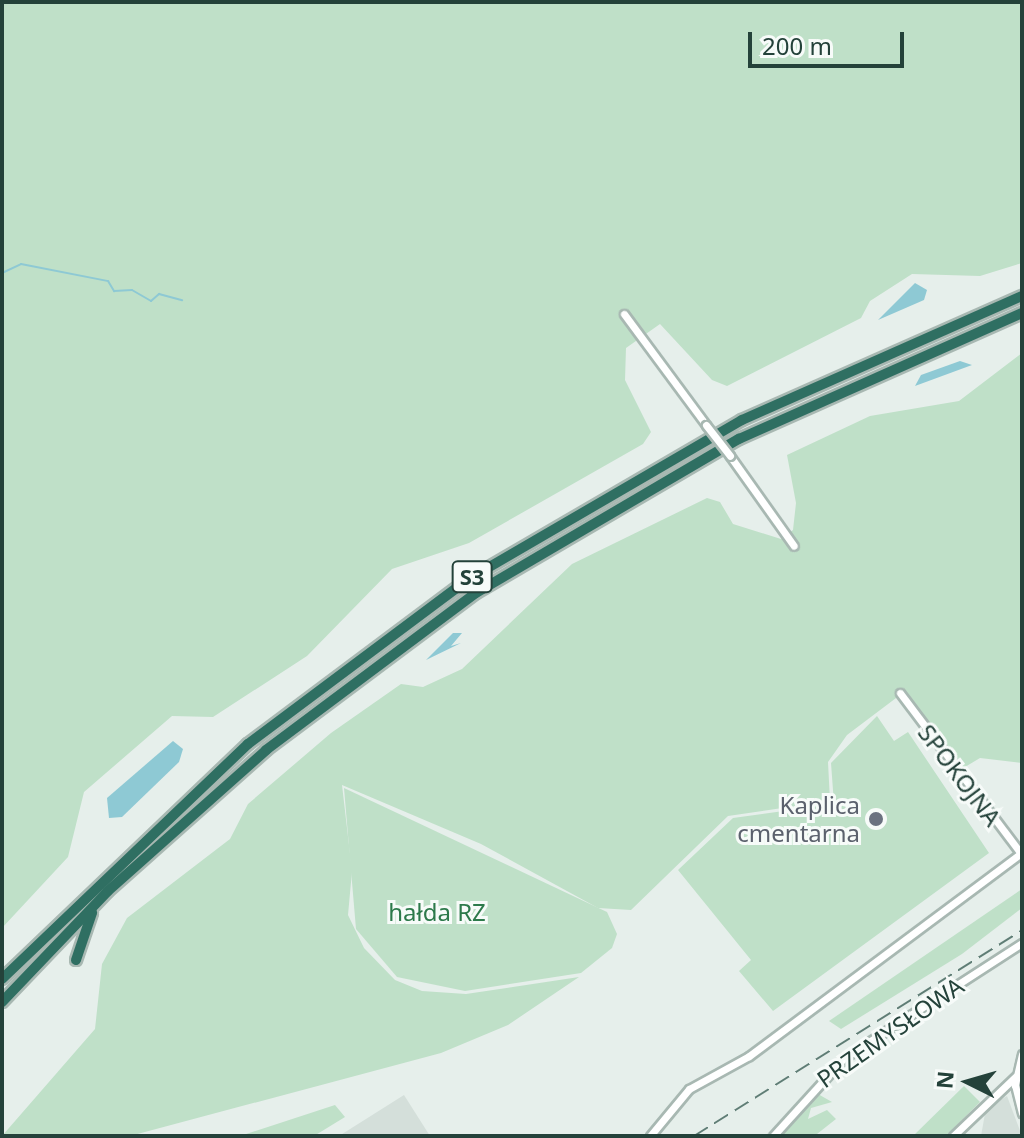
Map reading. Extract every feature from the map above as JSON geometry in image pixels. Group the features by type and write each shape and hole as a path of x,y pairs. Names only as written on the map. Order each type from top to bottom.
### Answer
{"highway":[{"name":"S3","path":"2,979 248,744 467,580 742,420 1022,296"},
{"name":"S3","path":"2,1002 108,891 266,750 476,593 739,439 1022,313"},
{"path":"76,960 81,934 108,891"}],"street":[{"path":"624,314 794,546"},
{"name":"SPOKOJNA","path":"900,693 1021,854"},
{"path":"650,1136 689,1089 749,1056 1021,854"},
{"name":"PRZEMYSŁOWA","path":"773,1136 844,1058 1022,943"},
{"path":"1022,1054 1015,1077 1022,1113"},
{"path":"953,1136 1015,1077"}],"shaded area":[{"path":"404,1095 430,1136 339,1136"},
{"path":"1007,1096 1022,1136 981,1136 986,1108"}],"green space":[{"path":"2,2 1022,2 1022,263 980,276 912,274 870,301 861,318 727,386 712,380 660,324 626,348 625,380 651,432 643,444 469,543 392,569 307,656 213,717 172,716 84,792 68,857 2,928"},
{"path":"1022,353 1022,763 980,758 960,770 904,692 847,735 828,762 830,801 728,816 631,910 598,908 481,844 342,785 352,871 348,915 364,948 395,980 422,991 466,994 579,977 508,1025 441,1053 130,1136 2,1136 95,1029 102,964 127,918 230,839 248,804 331,733 401,684 423,687 462,669 572,564 707,498 720,502 733,524 781,539 793,530 796,503 787,455 870,416 959,401"},
{"path":"877,716 894,741 908,732 989,853 773,1011 739,971 751,960 678,870 733,818 834,804 831,763"},
{"name":"hałda RZ","path":"344,788 607,912 617,934 612,948 581,973 465,991 397,977 356,929"},
{"path":"1022,889 1022,908 962,954 841,1029 829,1021"},
{"path":"964,1086 980,1102 946,1136 913,1136"},
{"path":"811,1090 832,1102 811,1108 808,1119 827,1110 836,1119 817,1134 777,1136"},
{"path":"335,1105 345,1117 314,1136 240,1136"}],"water":[{"path":"915,283 927,290 924,300 878,320"},
{"path":"960,361 972,365 915,386 921,375"},
{"path":"453,633 462,633 451,646 461,643 426,660"},
{"path":"173,741 183,749 179,762 122,817 109,818 107,798"}],"waterway":[{"path":"2,273 21,264 108,281 114,291 132,290 151,301 159,294 182,300"}],"railway":[{"path":"694,1136 1022,930"}],"place":[{"name":"Kaplica cmentarna","path":"876,819"}]}
